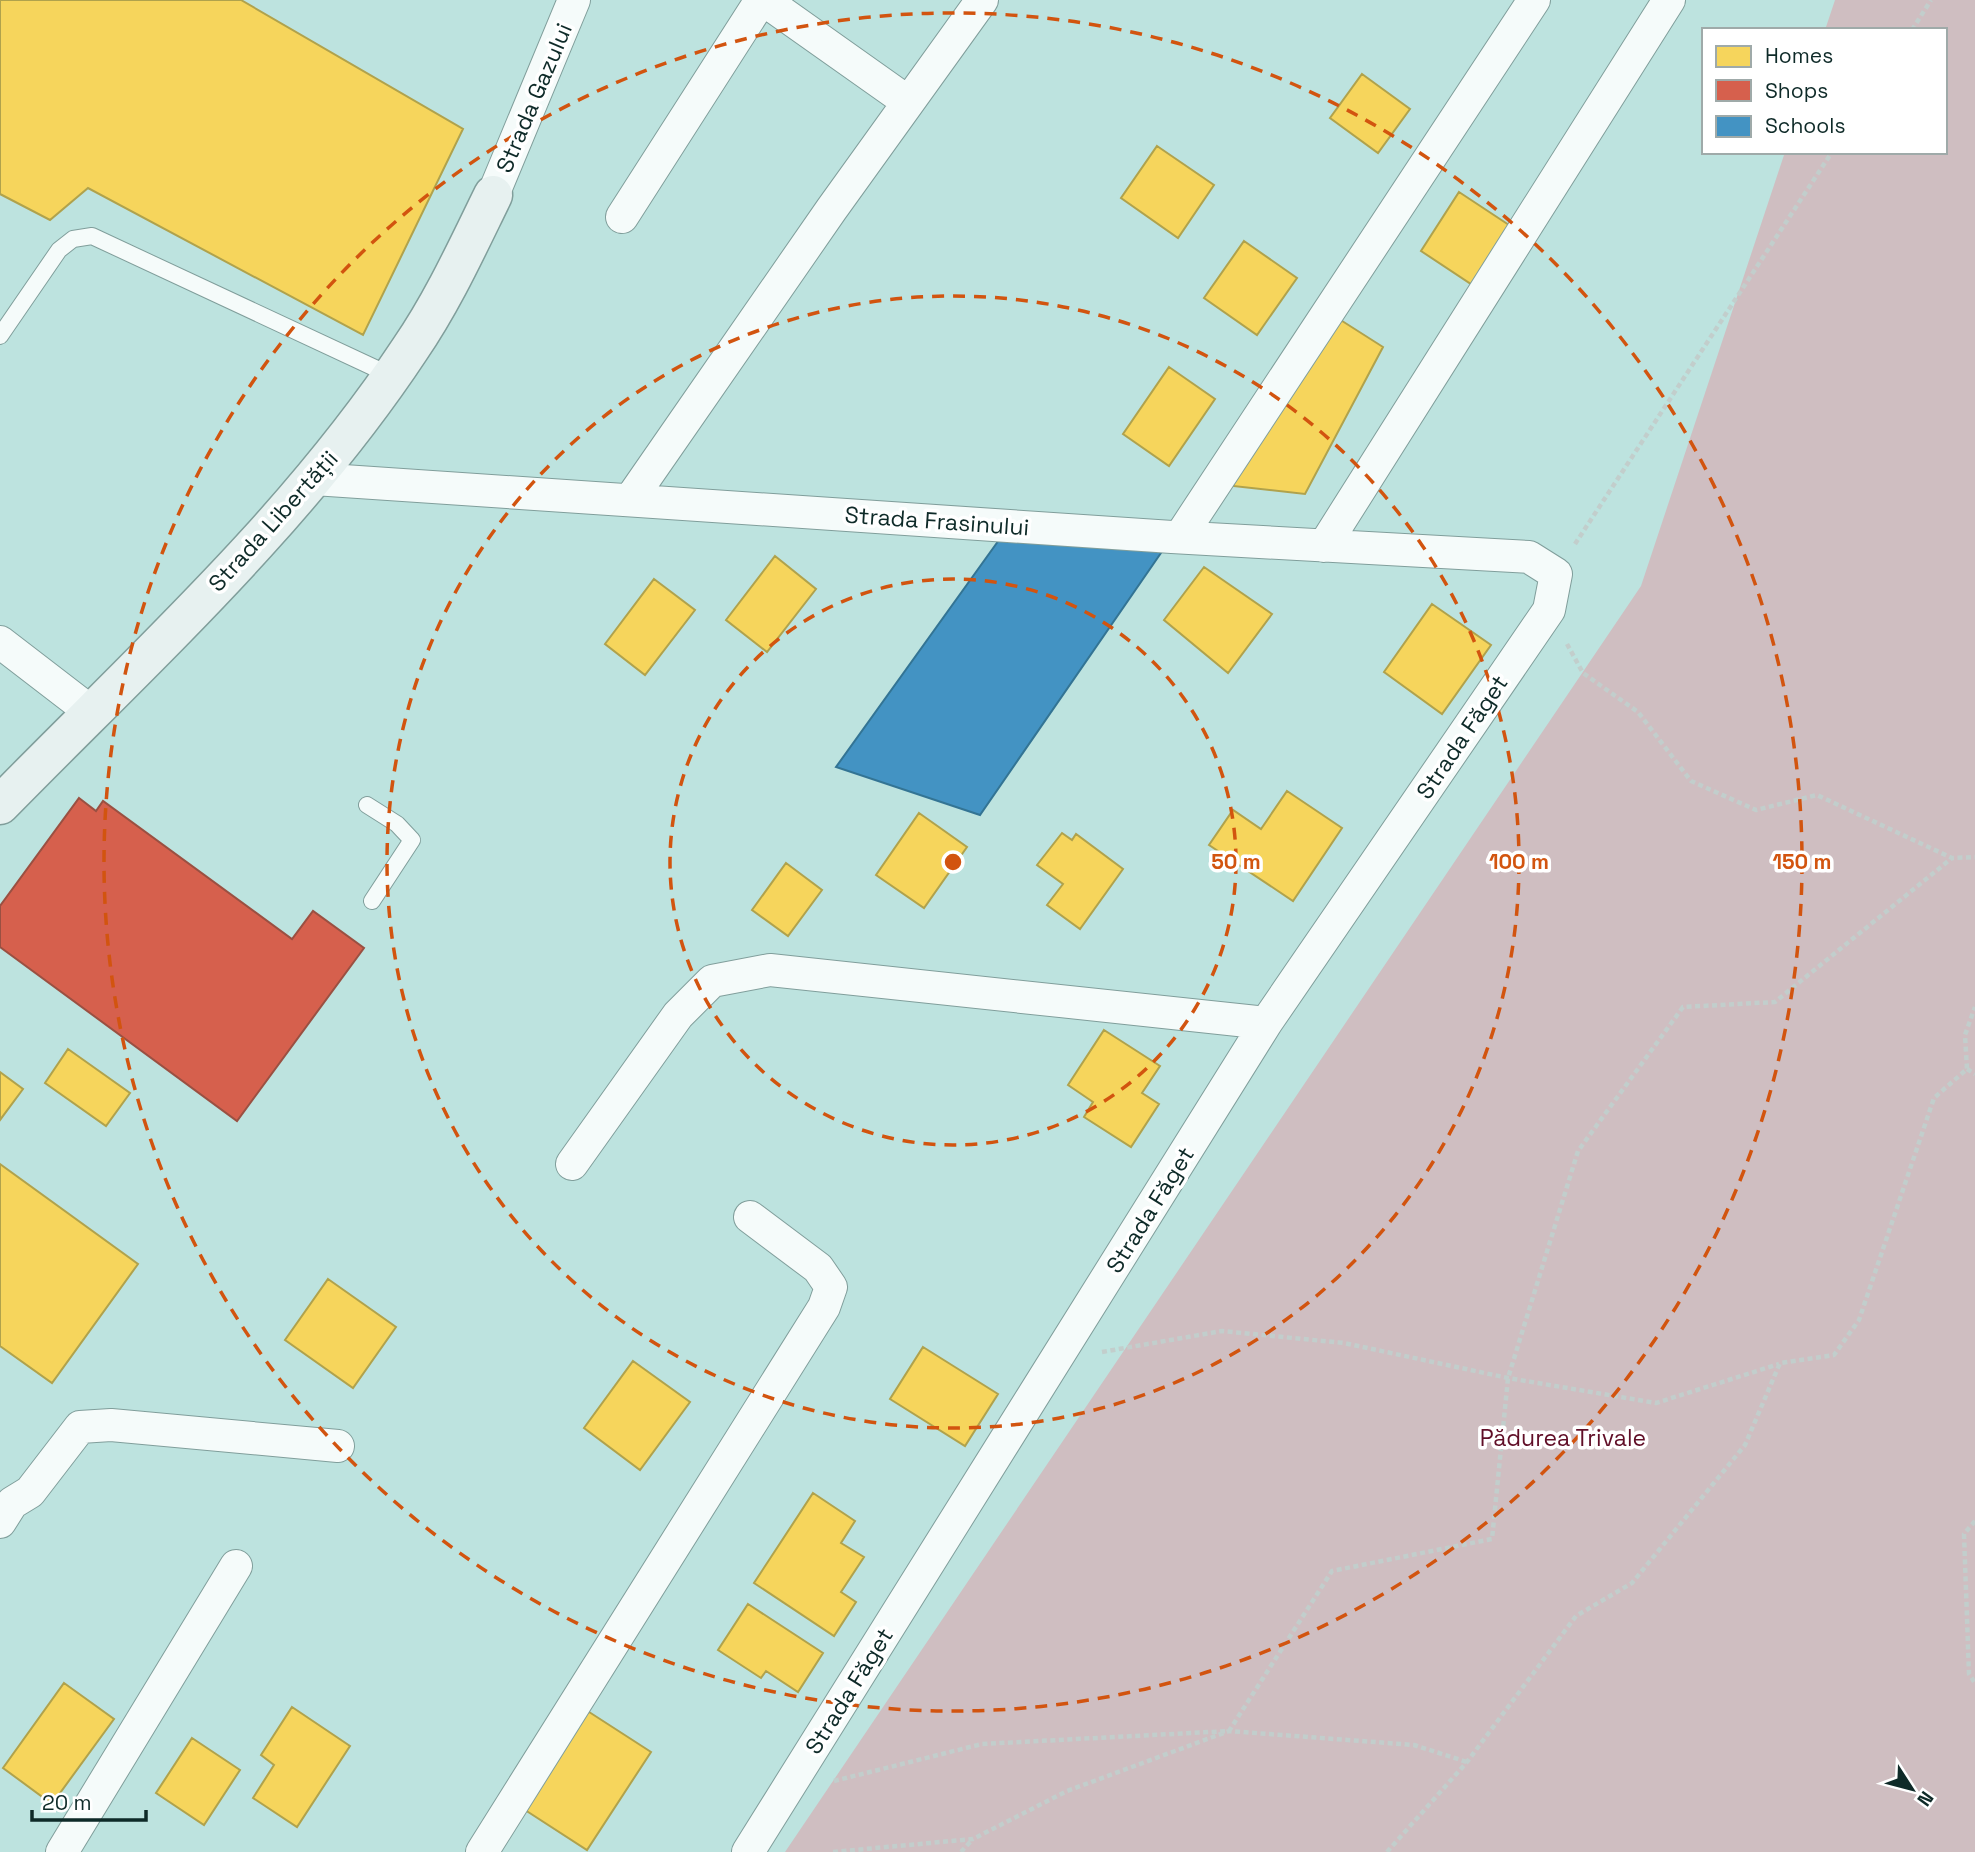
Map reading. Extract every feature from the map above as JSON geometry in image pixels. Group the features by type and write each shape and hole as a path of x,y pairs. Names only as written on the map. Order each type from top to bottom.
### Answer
{"street":[{"name":"Strada Gazului","path":"493,195 575,0"},
{"path":"622,217 763,0 908,102"},
{"path":"630,500 982,0"},
{"path":"1180,537 1534,0"},
{"path":"1324,545 1670,0"},
{"name":"Strada Libertății","path":"0,805 269,531 314,478 392,376 442,299 493,195"},
{"name":"Strada Frasinului","path":"314,478 1180,537 1529,557 1556,574"},
{"name":"Strada Făget","path":"748,1852 1266,1024 1549,610 1556,574"},
{"path":"0,642 91,712"},
{"path":"572,1164 678,1015 712,981 770,970 1266,1024"},
{"path":"482,1852 824,1307 831,1287 818,1268 750,1217"},
{"path":"0,1522 12,1503 30,1492 80,1427 111,1425 338,1446"},
{"path":"62,1852 236,1566"}],"lane":[{"path":"0,336 60,250 72,239 92,236 392,376"},
{"path":"367,805 397,824 412,839 372,901"}],"path":[{"path":"1913,28 1931,0"},
{"path":"1556,574 1831,154"},
{"path":"1549,610 1583,673 1638,712 1691,781 1756,810 1817,795 1952,858 1975,858"},
{"path":"961,1852 973,1839 1067,1791 1229,1731 1332,1571 1492,1539 1508,1378 1578,1151 1683,1007 1775,1002 1952,858"},
{"path":"1967,1069 1965,1035 1975,1007"},
{"path":"1056,1360 1222,1331 1344,1343 1508,1378 1656,1403 1780,1363 1833,1355 1859,1320 1934,1098 1967,1069"},
{"path":"1967,1069 1975,1074"},
{"path":"1387,1852 1467,1762 1576,1616 1632,1583 1745,1445 1780,1363"},
{"path":"1975,1521 1964,1534 1969,1674 1975,1683"},
{"path":"785,1793 982,1744 1229,1731 1414,1745 1467,1762"},
{"path":"833,1852 973,1839"}],"green space":[{"name":"Pădurea Trivale","path":"1835,0 1975,0 1975,1852 785,1852 1641,586 1784,154 1947,154 1947,28 1826,28"}],"building: Homes":[{"path":"0,0 241,0 463,129 363,335 88,188 50,220 0,194"},
{"path":"1362,74 1410,109 1378,153 1330,118"},
{"path":"1157,146 1214,185 1178,238 1121,198"},
{"path":"1459,192 1515,229 1477,288 1421,251"},
{"path":"1244,241 1297,278 1257,335 1204,298"},
{"path":"1328,312 1383,347 1305,494 1215,484"},
{"path":"1169,367 1215,399 1169,466 1123,434"},
{"path":"775,556 816,589 767,652 726,620"},
{"path":"1204,567 1272,614 1228,673 1164,620"},
{"path":"654,579 695,610 645,675 605,644"},
{"path":"1432,604 1491,645 1442,714 1384,672"},
{"path":"1287,791 1342,828 1293,901 1209,845 1233,810 1261,829"},
{"path":"919,813 967,847 924,908 876,875"},
{"path":"1062,833 1072,840 1076,834 1123,869 1080,929 1047,905 1063,884 1037,865"},
{"path":"786,863 822,890 788,936 752,910"},
{"path":"1104,1030 1160,1066 1142,1093 1159,1104 1131,1147 1084,1117 1093,1102 1068,1085"},
{"path":"68,1049 130,1093 106,1126 45,1083"},
{"path":"0,1072 23,1089 0,1120"},
{"path":"0,1164 138,1264 52,1383 0,1346"},
{"path":"328,1279 396,1327 353,1388 285,1340"},
{"path":"923,1347 998,1394 965,1446 890,1399"},
{"path":"633,1361 690,1402 640,1470 584,1428"},
{"path":"813,1493 855,1521 841,1543 864,1557 841,1592 856,1602 834,1636 754,1583"},
{"path":"748,1604 823,1653 798,1692 766,1671 761,1678 718,1650"},
{"path":"64,1683 114,1719 52,1804 3,1768"},
{"path":"292,1707 350,1746 297,1827 253,1798 274,1765 261,1755"},
{"path":"586,1710 651,1752 587,1850 522,1808"},
{"path":"192,1738 240,1770 204,1825 156,1793"}],"building: Shops":[{"path":"79,798 96,811 103,801 292,939 313,911 364,948 237,1121 0,947 0,906"}],"building: Schools":[{"path":"1004,533 1172,537 980,815 836,767"}]}
